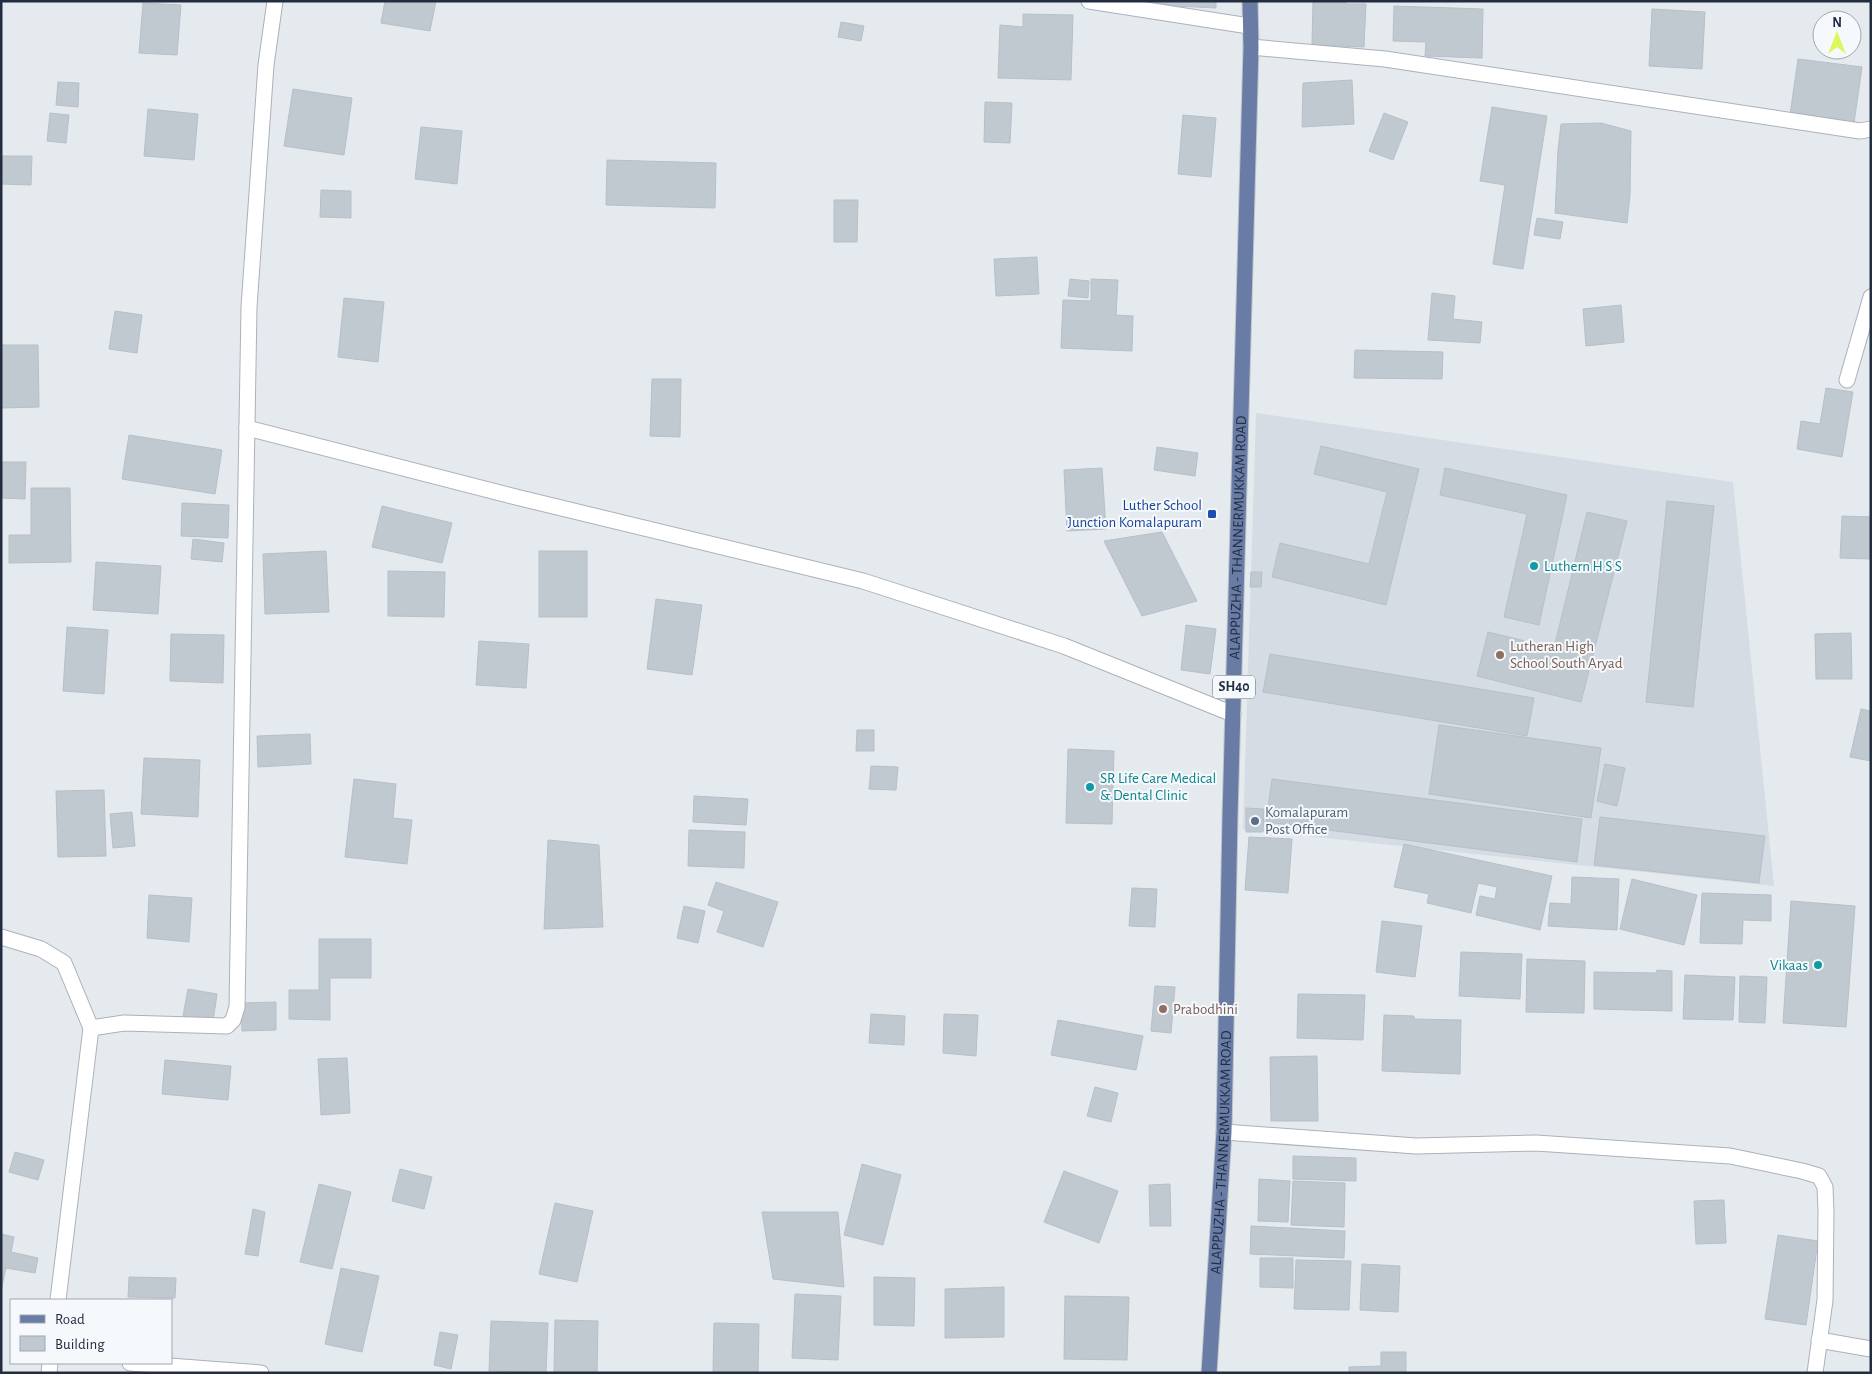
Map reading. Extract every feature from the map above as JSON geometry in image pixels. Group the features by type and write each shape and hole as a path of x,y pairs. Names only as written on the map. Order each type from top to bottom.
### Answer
{"main road":[{"name":"ALAPPUZHA - THANNERMUKKAM ROAD","path":"1210,1373 1224,1132 1251,47 1249,26 1250,1"}],"street":[{"path":"91,1028 124,1023 227,1026 233,1020 237,1007 249,307 266,65 275,1"},
{"path":"1089,1 1249,26"},
{"path":"1251,47 1385,59 1860,131 1871,129"},
{"path":"1847,380 1871,297"},
{"path":"247,428 530,500 863,581 1064,646 1233,714"},
{"path":"1,937 41,949 64,963 91,1028 58,1299"},
{"path":"1224,1132 1416,1146 1536,1142 1720,1155 1819,1176 1825,1187 1825,1300 1815,1373"},
{"path":"1819,1340 1871,1349"},
{"path":"143,1364 262,1373"}],"shaded area":[{"name":"Lutheran High School South Aryad","path":"1256,413 1733,482 1774,886 1243,829"}],"building":[{"path":"385,1 436,1 430,31 381,23"},
{"path":"1134,1 1216,1 1216,8 1134,4"},
{"path":"1313,1 1346,1 1346,4 1366,4 1364,47 1312,45"},
{"path":"143,3 181,5 177,55 139,53"},
{"path":"1394,6 1483,9 1482,58 1425,56 1426,42 1393,41"},
{"path":"1652,9 1705,12 1702,69 1649,66"},
{"path":"1023,14 1073,15 1071,80 998,78 1000,25 1023,27"},
{"path":"841,22 864,26 861,41 838,37"},
{"path":"1798,59 1862,67 1854,123 1790,115"},
{"path":"1352,80 1354,124 1302,127 1303,83"},
{"path":"58,82 79,83 78,107 56,105"},
{"path":"293,89 352,98 344,155 284,146"},
{"path":"985,102 1012,103 1010,143 984,142"},
{"path":"1492,107 1547,116 1523,269 1493,264 1505,185 1480,181"},
{"path":"148,109 198,114 194,160 144,156"},
{"path":"50,113 69,115 66,143 47,141"},
{"path":"1384,113 1408,122 1393,160 1369,151"},
{"path":"1183,115 1216,118 1211,177 1178,174"},
{"path":"1601,123 1631,131 1630,195 1627,223 1555,213 1561,124"},
{"path":"421,127 462,131 457,184 415,179"},
{"path":"1,156 32,156 31,185 1,184"},
{"path":"607,160 716,163 715,208 606,205"},
{"path":"321,190 351,191 351,218 320,217"},
{"path":"834,200 858,200 857,242 834,242"},
{"path":"1537,218 1563,222 1560,239 1534,235"},
{"path":"1037,257 1039,294 996,296 994,259"},
{"path":"1070,279 1089,281 1088,298 1068,296"},
{"path":"1091,279 1118,280 1116,315 1133,316 1132,351 1061,348 1063,300 1091,301"},
{"path":"1432,293 1455,296 1453,319 1482,322 1480,343 1428,340"},
{"path":"344,298 384,302 378,362 338,357"},
{"path":"1621,305 1624,342 1586,346 1583,309"},
{"path":"115,311 142,315 137,353 109,349"},
{"path":"1,345 38,345 39,407 1,408"},
{"path":"1355,350 1443,352 1442,379 1354,378"},
{"path":"652,379 681,379 680,437 650,436"},
{"path":"1826,388 1853,392 1842,457 1797,449 1801,421 1820,424"},
{"path":"129,435 222,450 215,494 122,479"},
{"path":"1321,446 1419,469 1386,605 1272,577 1280,543 1369,564 1387,492 1314,474"},
{"path":"1157,447 1198,453 1195,476 1154,470"},
{"path":"1,462 26,462 25,499 1,498"},
{"path":"1102,468 1106,529 1067,531 1064,470"},
{"name":"Luthern H S S","path":"1445,468 1567,495 1539,625 1504,617 1527,514 1440,495"},
{"path":"31,488 70,488 71,562 9,563 9,535 31,535"},
{"path":"1667,501 1714,506 1693,707 1646,702"},
{"path":"182,503 229,505 228,538 181,536"},
{"path":"382,506 452,523 442,563 372,547"},
{"path":"1587,512 1627,521 1581,702 1477,676 1488,632 1554,648"},
{"path":"1842,516 1871,517 1871,559 1840,558"},
{"path":"1162,532 1197,601 1142,616 1104,541"},
{"path":"193,539 224,543 222,562 191,559"},
{"path":"326,551 329,612 265,614 263,554"},
{"path":"539,551 587,551 587,617 539,617"},
{"path":"96,562 161,566 158,614 93,610"},
{"path":"388,571 445,572 444,617 388,616"},
{"path":"1251,572 1262,572 1261,587 1250,587"},
{"path":"656,599 702,605 692,675 647,669"},
{"path":"1186,625 1216,629 1210,674 1181,670"},
{"path":"67,627 108,630 104,694 63,691"},
{"path":"1851,633 1852,679 1816,679 1815,634"},
{"path":"171,634 224,635 223,683 170,681"},
{"path":"479,641 529,644 526,688 476,685"},
{"path":"1270,654 1534,698 1527,736 1263,692"},
{"path":"1861,709 1871,711 1871,761 1850,757"},
{"path":"1439,725 1601,748 1591,818 1429,794"},
{"path":"857,730 874,730 874,751 856,751"},
{"path":"310,734 311,764 258,767 257,736"},
{"name":"SR Life Care Medical & Dental Clinic","path":"1068,749 1114,751 1112,824 1066,823"},
{"path":"144,758 200,760 198,817 141,814"},
{"path":"1605,764 1625,768 1617,806 1597,801"},
{"path":"871,766 898,767 896,790 869,789"},
{"path":"354,779 396,784 393,818 412,820 407,864 345,857"},
{"path":"1272,779 1582,819 1577,862 1266,822"},
{"path":"104,790 106,856 58,857 56,791"},
{"path":"694,796 748,799 746,825 693,822"},
{"name":"Komalapuram Post Office","path":"1246,808 1264,809 1263,832 1246,832"},
{"path":"132,812 135,846 113,848 110,814"},
{"path":"1600,817 1765,836 1759,883 1594,865"},
{"path":"689,830 745,832 744,868 688,866"},
{"path":"1249,837 1292,839 1288,893 1245,890"},
{"path":"548,840 599,845 603,927 544,929"},
{"path":"1404,844 1552,876 1540,930 1476,915 1480,896 1495,899 1497,887 1478,883 1471,913 1427,903 1429,894 1394,887"},
{"path":"1572,877 1619,879 1617,930 1548,926 1550,903 1571,904"},
{"path":"1632,879 1697,895 1684,945 1620,929"},
{"path":"716,882 778,902 763,947 717,932 724,911 708,905"},
{"path":"1132,888 1157,889 1155,927 1129,926"},
{"path":"1702,893 1771,895 1771,921 1743,920 1742,944 1700,943"},
{"path":"149,895 192,898 189,942 147,938"},
{"name":"Vikaas","path":"1791,901 1855,906 1846,1027 1783,1023"},
{"path":"684,906 705,911 698,943 677,938"},
{"path":"1382,921 1422,926 1415,977 1376,972"},
{"path":"319,939 371,939 371,978 330,978 330,1020 289,1019 289,990 319,990"},
{"path":"1461,952 1522,954 1520,999 1459,996"},
{"path":"1527,959 1585,961 1584,1013 1526,1012"},
{"path":"1657,970 1672,971 1672,1011 1594,1009 1594,972 1656,973"},
{"path":"1685,975 1735,977 1733,1020 1683,1019"},
{"path":"1740,976 1767,977 1765,1023 1739,1022"},
{"name":"Prabodhini","path":"1155,986 1175,987 1171,1033 1151,1031"},
{"path":"188,989 217,994 213,1022 183,1016"},
{"path":"1298,994 1365,995 1363,1040 1297,1038"},
{"path":"276,1002 276,1030 242,1031 241,1003"},
{"path":"871,1014 905,1016 904,1045 869,1043"},
{"path":"944,1014 978,1015 976,1056 943,1053"},
{"path":"1384,1015 1414,1016 1414,1019 1461,1020 1460,1074 1382,1071"},
{"path":"1058,1020 1143,1036 1136,1070 1051,1055"},
{"path":"1317,1056 1318,1121 1271,1121 1270,1057"},
{"path":"347,1058 350,1113 321,1115 318,1059"},
{"path":"165,1060 231,1066 228,1100 162,1094"},
{"path":"1095,1087 1118,1093 1111,1122 1087,1116"},
{"path":"15,1152 44,1160 38,1180 9,1172"},
{"path":"1293,1156 1356,1158 1356,1181 1293,1179"},
{"path":"862,1164 901,1175 883,1245 844,1235"},
{"path":"400,1169 432,1177 424,1209 392,1201"},
{"path":"1064,1171 1118,1191 1099,1243 1044,1222"},
{"path":"1259,1179 1290,1181 1288,1222 1258,1221"},
{"path":"1293,1181 1345,1183 1344,1227 1291,1225"},
{"path":"319,1184 351,1192 332,1269 300,1262"},
{"path":"1170,1184 1171,1226 1150,1226 1149,1185"},
{"path":"1724,1200 1726,1243 1696,1244 1694,1201"},
{"path":"555,1203 593,1211 577,1282 539,1274"},
{"path":"253,1209 265,1212 258,1256 245,1254"},
{"path":"762,1212 838,1212 844,1287 773,1279"},
{"path":"1251,1226 1345,1231 1344,1258 1250,1254"},
{"path":"1,1234 14,1237 11,1252 38,1258 35,1273 6,1268 1,1291"},
{"path":"1778,1235 1818,1241 1806,1325 1765,1319"},
{"path":"1260,1258 1293,1258 1293,1288 1260,1287"},
{"path":"1296,1260 1351,1261 1349,1310 1294,1309"},
{"path":"1362,1264 1400,1266 1398,1312 1360,1310"},
{"path":"341,1268 379,1276 362,1352 325,1344"},
{"path":"129,1277 176,1278 175,1298 128,1297"},
{"path":"874,1277 915,1278 914,1326 874,1325"},
{"path":"1004,1287 1004,1337 945,1338 945,1289"},
{"path":"795,1294 841,1296 838,1360 792,1358"},
{"path":"1065,1296 1129,1297 1127,1360 1064,1359"},
{"path":"555,1320 598,1321 597,1373 554,1373"},
{"path":"491,1321 548,1323 546,1373 489,1371"},
{"path":"714,1323 759,1324 758,1373 713,1373"},
{"path":"440,1332 458,1335 451,1369 434,1365"},
{"path":"1381,1352 1406,1352 1406,1373 1349,1373 1349,1367 1381,1366"}],"place":[{"name":"Luther School Junction Komalapuram","path":"1212,514"},
{"name":"Luthern H S S","path":"1534,566"},
{"name":"Lutheran High School South Aryad","path":"1500,655"},
{"name":"SR Life Care Medical & Dental Clinic","path":"1090,787"},
{"name":"Komalapuram Post Office","path":"1255,821"},
{"name":"Vikaas","path":"1818,965"},
{"name":"Prabodhini","path":"1163,1009"}]}
